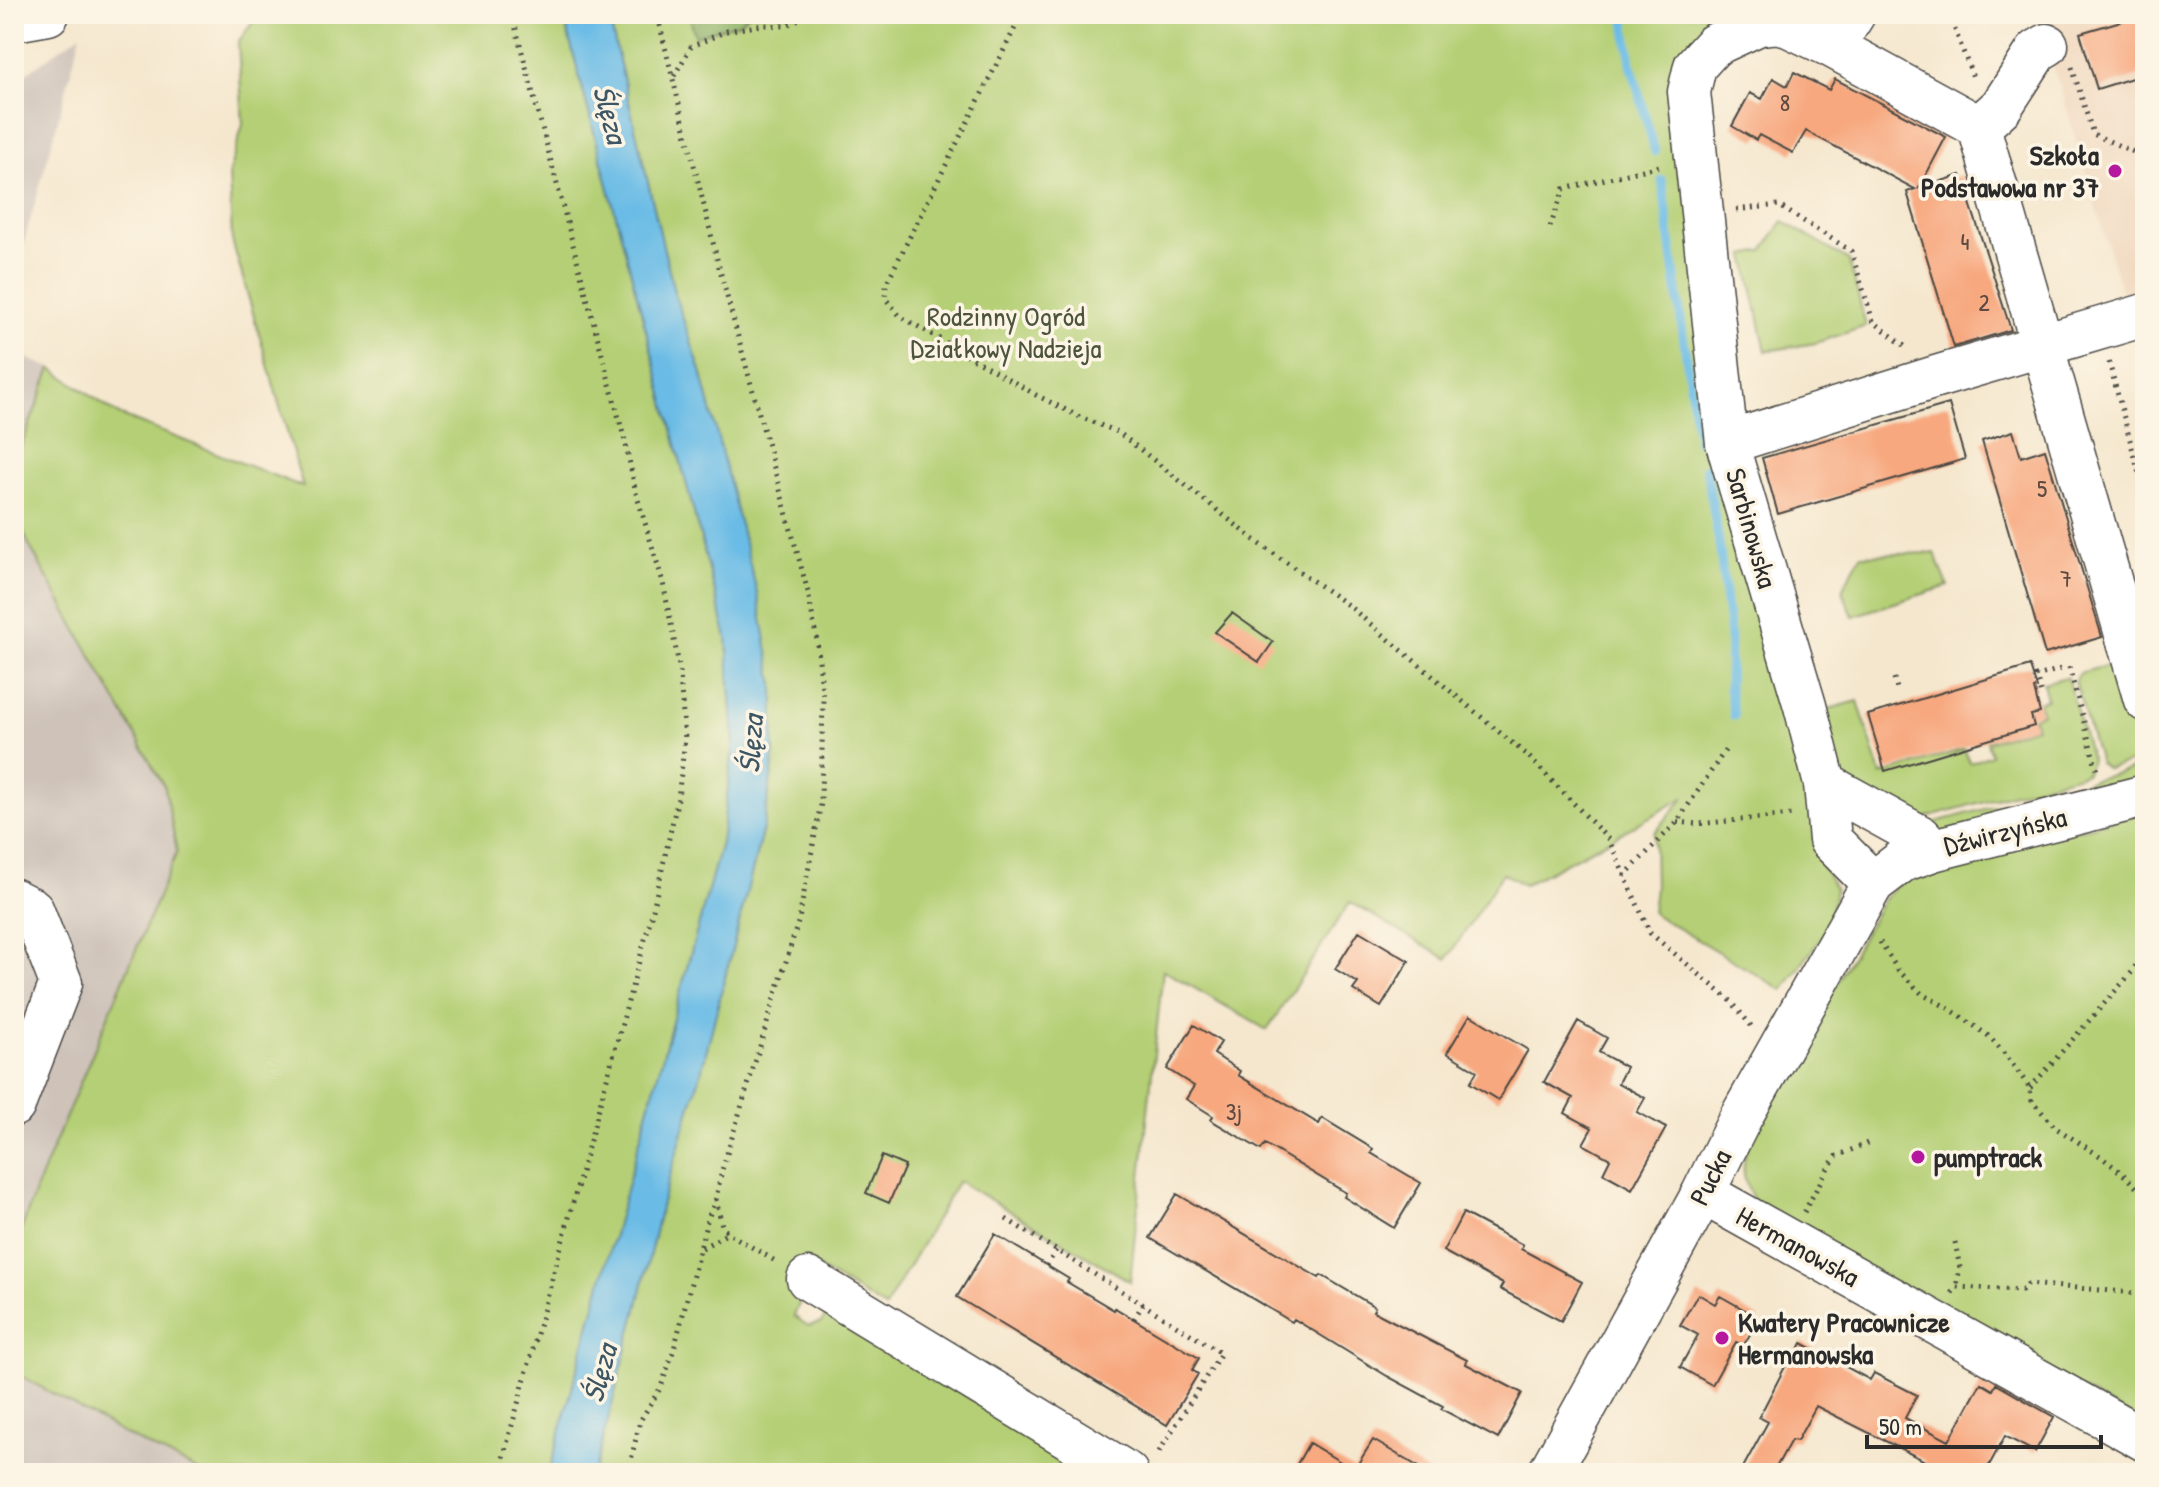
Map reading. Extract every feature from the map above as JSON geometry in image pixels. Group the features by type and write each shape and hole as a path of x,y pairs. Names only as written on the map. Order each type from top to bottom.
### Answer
{"street":[{"path":"14,20 48,14"},
{"path":"1727,443 1689,92 1695,66 1714,45 1759,24 1780,22 1844,30 1984,123 2043,346 2145,700"},
{"path":"1984,123 2001,107 2037,51 2057,50"},
{"name":"Sarbinowska","path":"1863,899 1830,840 1826,798 1805,706 1727,443 2145,315"},
{"name":"Dźwirzyńska","path":"1863,899 1902,861 1933,850 2145,796"},
{"path":"1826,798 1921,837 1933,850"},
{"name":"Pucka","path":"1549,1473 1703,1193 1778,1049 1863,899"},
{"path":"14,900 32,909 61,983 14,1105"},
{"name":"Hermanowska","path":"1703,1193 2145,1440"},
{"path":"808,1279 917,1345 1140,1466"}],"path":[{"path":"499,1473 652,914 678,798 685,739 679,666 663,582 636,493 512,14"},
{"path":"628,1473 640,1421 661,1387 674,1349 707,1221 799,919 821,803 823,698 808,592 720,271 657,14"},
{"path":"673,77 691,47 726,31 763,25 785,26 809,14"},
{"path":"1022,14 886,284 885,298 900,316 1036,395 1118,432 1221,515 1349,606 1529,757 1609,840 1650,933 1731,1001 1759,1036 1778,1049"},
{"path":"1949,14 1984,123"},
{"path":"2057,50 2093,134 2145,157"},
{"path":"1550,227 1564,189 1649,168 1698,177 1711,193 1737,211 1778,205 1851,251 1873,321 1931,366 1936,377"},
{"path":"2100,329 2145,496"},
{"path":"2069,667 2099,775"},
{"path":"2035,695 2041,694 2036,676 2061,669"},
{"path":"1894,678 1898,692"},
{"path":"1624,876 1677,822 1728,746"},
{"path":"1677,822 1697,824 1826,798"},
{"path":"1863,899 1868,924 1893,963 1922,994 1990,1037 2030,1088 2032,1101 2056,1128 2100,1156 2145,1196"},
{"path":"2030,1088 2132,972 2140,958 2145,935"},
{"path":"1788,1241 1837,1156 1870,1142"},
{"path":"716,1198 722,1226 728,1233 808,1279"},
{"path":"1006,1219 1221,1353 1140,1466"},
{"path":"701,1248 728,1233"},
{"path":"1935,1322 1956,1287 1960,1268 1955,1242"},
{"path":"1047,1266 1056,1250"},
{"path":"1956,1287 2022,1290 2028,1284 2125,1292 2145,1297"},
{"path":"1134,1319 1143,1304"}],"shaded area":[{"name":"Szkoła Podstawowa nr 37","path":"2038,14 2145,14 2145,297 2125,303"},
{"path":"81,34 54,135 14,277 14,82"},
{"path":"14,353 51,368 14,466"},
{"path":"14,510 29,545 165,788 177,852 14,1262"},
{"path":"14,1372 126,1435 203,1473 14,1473"}],"green space":[{"path":"259,14 563,14 727,638 734,741 721,843 549,1473 203,1473 126,1435 14,1372 14,1251 36,1188 177,852 165,788 29,545 14,510 14,466 51,368 119,415 303,487 232,240 229,173 243,124 238,42"},
{"name":"Rodzinny Ogród Działkowy Nadzieja","path":"608,14 689,14 695,35 738,23 749,14 1715,14 1672,72 1815,797 1817,855 1835,889 1829,927 1783,990 1652,913 1654,833 1685,797 1524,885 1503,873 1447,959 1350,902 1267,1030 1163,970 1130,1281 958,1181 885,1308 815,1266 794,1316 808,1326 821,1323 828,1312 1094,1473 594,1473 663,1198 700,1076 764,824 774,759 774,685 701,371 675,296"},
{"path":"689,14 749,14 738,23 695,36"},
{"path":"1783,221 1849,261 1866,326 1816,343 1766,351 1745,255 1763,251"},
{"path":"1935,553 1948,586 1853,616 1842,590 1861,555"},
{"path":"2113,664 2126,668 2145,733 2145,757 2107,769 2099,763 2075,681 2079,673"},
{"path":"2067,677 2091,760 2086,773 1913,821 1837,777 1825,710 1858,701 1881,775 1964,749 1970,763 1991,755 1987,742 2036,727 2033,717 2042,713 2039,702 2047,699 2043,683"},
{"path":"2141,767 2145,779 1939,834 1932,823"},
{"path":"2145,812 2145,1425 1756,1205 1746,1182 1744,1161 1748,1144 1884,898 1914,872"}],"water":[{"name":"Ślęza","path":"563,14 608,14 675,296 701,371 758,596 774,685 774,759 764,824 700,1076 663,1198 594,1473 549,1473 721,843 734,741 727,638"}],"building":[{"path":"2145,14 2145,74 2097,89 2080,33"},
{"path":"1794,72 1829,90 1835,79 1946,137 1919,188 1961,175 2011,330 1954,347 1907,192 1915,189 1806,131 1793,153 1759,135 1756,140 1732,126 1750,93 1762,99 1773,78 1787,86"},
{"path":"1949,404 1965,459 1778,514 1762,458"},
{"path":"2013,431 2021,457 2045,449 2102,637 2045,654 1982,441"},
{"path":"1232,613 1273,642 1259,662 1215,632"},
{"path":"2030,666 2040,713 2031,715 2034,726 1885,771 1868,715"},
{"path":"1359,931 1409,961 1381,1007 1353,990 1358,983 1335,969"},
{"path":"1470,1015 1528,1050 1498,1100 1470,1083 1477,1071 1447,1053"},
{"path":"1578,1021 1607,1038 1599,1052 1626,1067 1618,1083 1645,1098 1637,1112 1666,1128 1632,1189 1603,1173 1610,1159 1583,1144 1592,1128 1565,1113 1573,1098 1544,1082"},
{"path":"1194,1025 1221,1042 1214,1054 1240,1071 1238,1075 1319,1124 1322,1118 1421,1183 1394,1228 1344,1197 1346,1193 1265,1144 1261,1150 1211,1120 1213,1116 1186,1099 1194,1086 1167,1069"},
{"path":"882,1156 905,1166 889,1203 866,1193"},
{"path":"1177,1194 1319,1278 1321,1275 1375,1307 1373,1311 1522,1393 1498,1439 1441,1409 1443,1406 1150,1238"},
{"path":"1463,1213 1523,1245 1521,1249 1582,1282 1561,1321 1500,1289 1503,1284 1443,1251"},
{"path":"995,1234 1069,1279 1067,1282 1199,1358 1192,1370 1198,1374 1167,1425 957,1297"},
{"name":"Kwatery Pracownicze Hermanowska","path":"1698,1294 1715,1304 1720,1296 1759,1318 1744,1345 1736,1342 1712,1385 1680,1367 1698,1335 1680,1325"},
{"path":"1802,1343 1870,1380 1874,1373 1917,1395 1905,1418 1949,1441 1981,1383 1993,1390 1996,1384 2054,1417 2035,1452 2005,1436 1985,1473 1919,1473 1925,1461 1816,1406 1797,1441 1791,1440 1773,1473 1740,1473 1768,1422 1759,1417 1788,1361 1792,1363"},
{"path":"1373,1440 1429,1473 1292,1473 1309,1443 1354,1470"}],"waterway":[{"path":"1624,14 1631,64 1655,152"},
{"path":"1662,180 1699,440"},
{"path":"1706,468 1719,542 1730,636 1729,688 1734,716"}],"place":[{"name":"Szkoła Podstawowa nr 37","path":"2115,171"},
{"name":"pumptrack","path":"1918,1157"},
{"name":"Kwatery Pracownicze Hermanowska","path":"1722,1338"}]}
